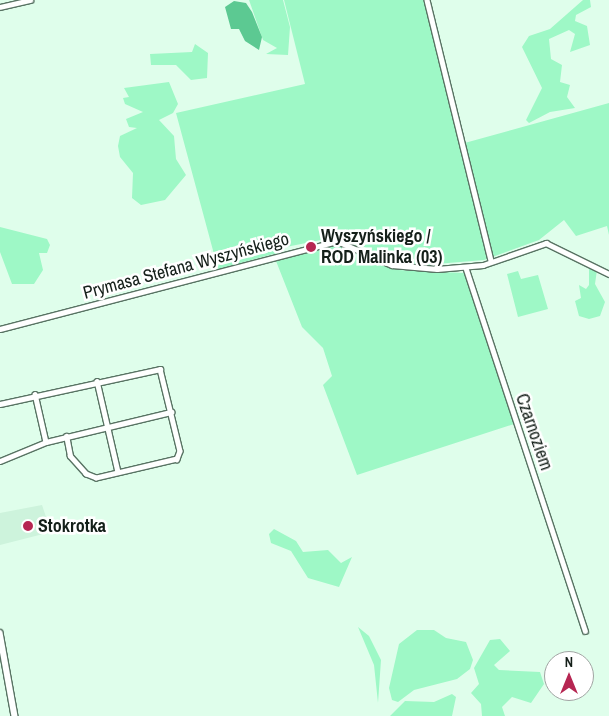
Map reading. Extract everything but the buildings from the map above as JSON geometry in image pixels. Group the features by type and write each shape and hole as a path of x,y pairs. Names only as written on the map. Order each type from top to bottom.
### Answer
{"main road":[{"path":"0,633 15,716"}],"street":[{"path":"0,7 30,0"},
{"path":"427,0 491,261"},
{"name":"Prymasa Stefana Wyszyńskiego","path":"0,329 331,241 354,245 398,266 466,268"},
{"path":"466,268 546,244 609,274"},
{"name":"Czarnoziem","path":"466,268 585,631"},
{"path":"0,404 36,394 160,368 180,455 96,478 86,474 70,456 66,436"},
{"path":"98,381 118,472"},
{"path":"36,394 46,442"},
{"path":"0,461 66,436 171,412"}],"shaded area":[{"path":"249,0 283,0 290,27 288,55 266,54 277,48 263,40"},
{"path":"284,0 425,0 461,144 609,103 609,235 607,226 576,236 564,220 539,240 484,260 424,265 394,263 355,242 331,238 276,249 277,253 218,269 176,113 305,84"},
{"path":"583,0 590,0 591,7 576,15 575,21 587,26 590,45 570,52 575,34 569,30 549,39 551,59 562,65 560,82 570,85 567,97 575,108 550,112 529,123 526,120 542,88 522,47 529,36 550,29"},
{"path":"234,1 246,3 252,12 262,37 259,50 245,41 239,29 231,29 225,7"},
{"path":"195,44 208,53 207,78 191,80 176,65 151,65 150,54 192,52"},
{"path":"169,82 178,104 173,113 159,120 174,136 176,159 186,175 165,200 141,205 132,198 133,173 120,157 118,146 120,136 137,128 129,127 126,119 143,112 125,104 123,98 129,97 124,88"},
{"path":"0,227 47,239 50,245 47,253 39,253 43,270 34,284 12,284 0,252"},
{"path":"343,245 398,270 464,273 514,424 357,475 323,385 332,376 323,348 302,327 276,261 325,246"},
{"path":"589,266 597,270 595,284 605,302 600,316 589,319 579,316 575,301 581,298 579,285 586,289 589,285"},
{"path":"518,271 521,279 538,275 548,309 518,317 507,274"},
{"path":"42,505 51,532 0,545 0,513"},
{"path":"274,529 296,541 303,552 328,550 341,563 352,557 339,587 308,578 291,551 271,543 269,534"},
{"path":"358,627 369,636 381,660 378,703 374,665"},
{"path":"417,630 434,630 446,638 466,642 473,660 470,669 457,679 414,690 398,702 392,700 389,688 399,644"},
{"path":"500,639 510,651 494,665 499,670 540,672 544,684 531,703 512,697 502,707 505,716 482,716 481,704 471,693 479,684 474,668 490,640"},
{"path":"452,694 456,697 452,716 390,716 405,701 434,702"}],"place":[{"name":"Wyszyńskiego / ROD Malinka (03)","path":"311,247"},
{"name":"Stokrotka","path":"28,526"}]}
